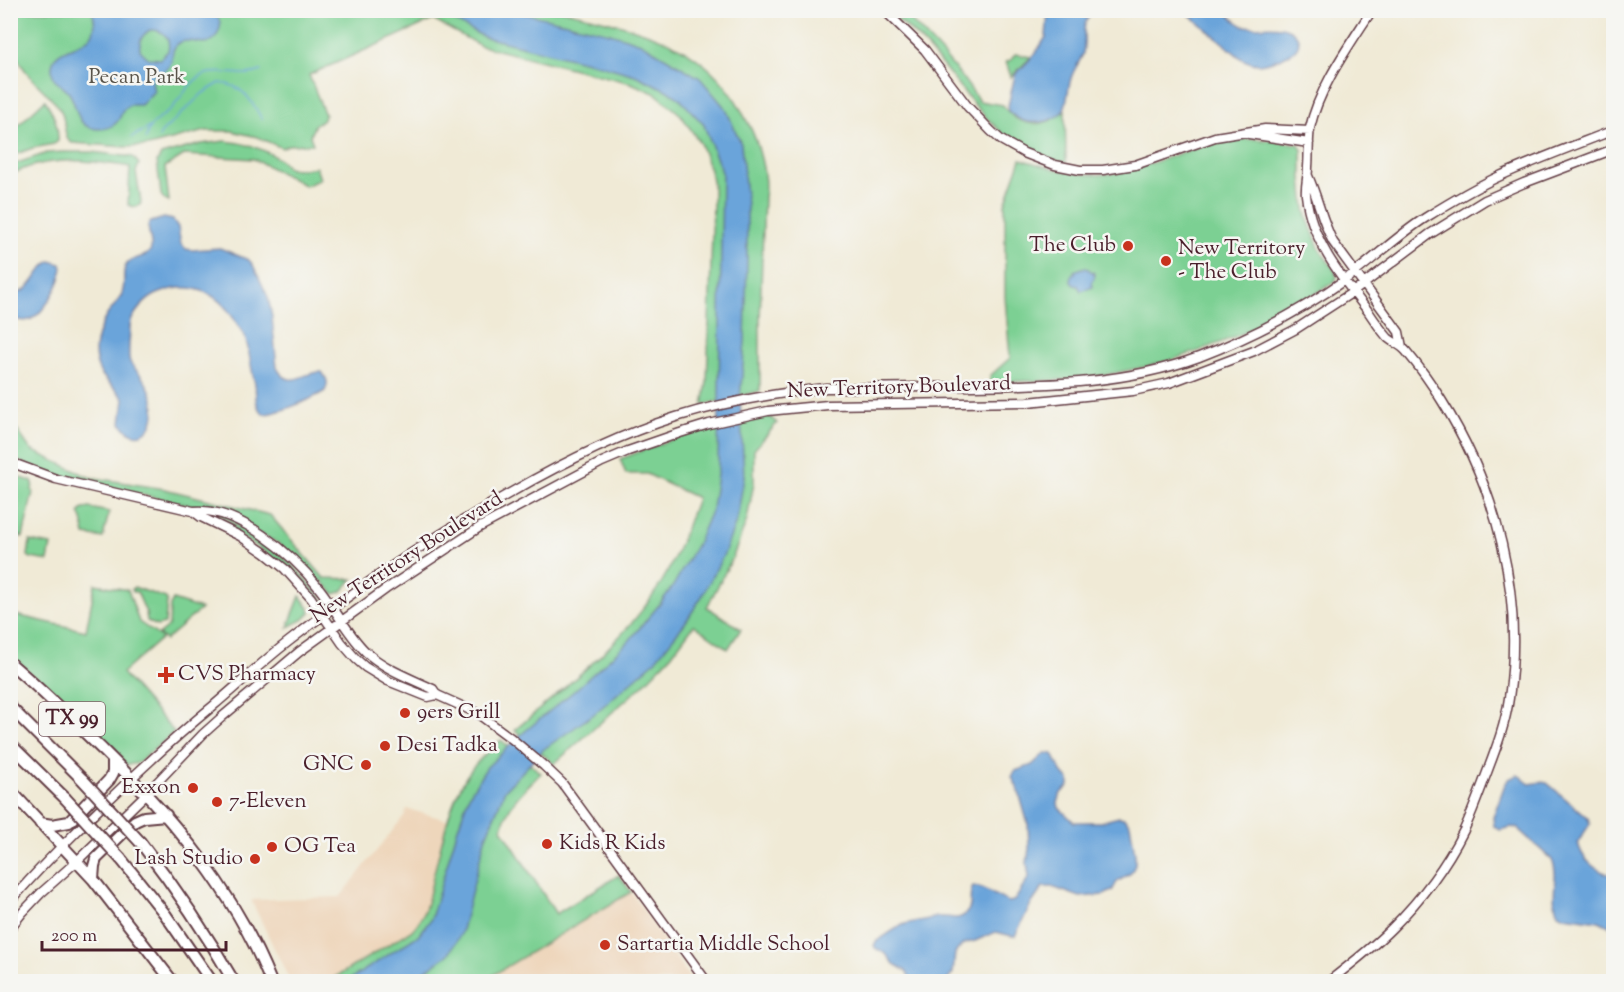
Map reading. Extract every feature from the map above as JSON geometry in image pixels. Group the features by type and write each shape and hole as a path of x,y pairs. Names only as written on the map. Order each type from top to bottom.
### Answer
{"highway":[{"name":"TX 99","path":"10,663 113,760 166,815 231,900 253,940 271,981"},
{"path":"10,707 83,780 141,843 212,942 234,981"},
{"path":"10,744 65,798 121,859 165,914 212,981"},
{"path":"39,823 52,825 69,822 110,780 113,773 113,760"},
{"path":"10,790 93,879 173,981"},
{"path":"93,879 93,866 96,859 135,821 144,817 166,815"}],"main road":[{"path":"884,10 925,50 968,107 991,132 1001,140 1037,159 1068,168 1102,170 1135,165 1215,137 1264,129 1310,131"},
{"path":"1328,981 1370,949 1391,929 1423,893 1452,851 1472,813 1491,764 1505,718 1509,697 1512,637 1510,593 1503,545 1483,480 1467,445 1441,399 1402,347 1389,339 1324,250 1312,221 1306,195 1310,131 1318,104 1372,10"},
{"name":"New Territory Boulevard","path":"10,902 32,875 131,778 184,729 288,642 433,539 535,479 621,437 712,407 791,391 826,388 1062,384 1149,372 1197,357 1263,329 1345,280 1391,243 1443,207 1500,176 1614,130"},
{"path":"1245,133 1309,143"},
{"name":"New Territory Boulevard","path":"10,928 41,892 77,861 222,717 299,652 386,589 480,527 573,477 628,451 709,424 747,415 828,405 1061,400 1133,391 1169,383 1272,343 1353,292 1400,256 1485,200 1614,149"},
{"path":"1545,158 1551,173"},
{"path":"1308,175 1327,231 1354,273 1398,332 1402,347"},
{"path":"1443,207 1452,220"},
{"path":"1197,357 1202,372"},
{"path":"10,462 56,479 193,511 204,510 230,517 266,538 306,573 320,589 341,622 372,657 433,689 437,695 477,713 512,739 562,783 707,981"},
{"path":"193,511 240,536 273,559 311,598 356,659 376,675 428,697 437,695"},
{"path":"254,670 264,682"},
{"path":"395,684 400,673"},
{"path":"212,706 222,717"}],"shaded area":[{"path":"407,809 448,820 421,919 411,931 327,981 290,981 251,900 340,897 404,816"},
{"name":"Sartartia Middle School","path":"631,892 694,981 483,982"}],"green space":[{"name":"Pecan Park","path":"561,10 633,28 677,46 716,75 734,98 752,130 759,149 765,180 760,391 703,405 707,382 713,187 710,170 700,143 681,115 656,94 631,83 481,46 433,20 309,75 325,115 322,121 315,124 310,136 313,144 288,145 282,148 257,137 232,131 205,131 149,146 125,147 72,143 67,138 61,111 30,77 15,52 10,11"},
{"path":"888,11 901,11 952,65 979,101 1003,105 1017,119 1036,124 1049,121 1065,110 1066,162 1044,157 1006,136 974,104 926,46"},
{"path":"1015,54 1031,57 1011,77 1006,62 1011,60"},
{"path":"45,100 55,119 58,141 11,156 11,132"},
{"name":"New Territory - The Club","path":"1256,139 1299,144 1302,150 1305,209 1320,250 1335,271 1337,278 1334,282 1256,327 1174,359 1084,379 991,382 990,376 1010,358 1005,297 1005,204 1021,159 1068,172 1105,175 1139,167 1206,145 1231,140"},
{"path":"225,141 261,149 287,167 302,169 316,167 320,179 306,186 254,159 184,155 165,167 169,201 164,199 161,195 157,162 161,155 201,144"},
{"path":"92,152 133,157 139,164 136,172 140,205 134,207 128,205 130,167 85,161 54,162 25,168 11,175 11,165 47,153"},
{"path":"767,414 777,423 754,450 754,483 747,520 733,557 707,607 741,629 728,649 694,625 671,656 644,684 554,764 515,730 599,657 637,617 668,571 697,498 647,474 626,474 620,459 703,428"},
{"path":"10,420 31,450 89,477 165,489 270,515 324,578 353,579 341,592 334,594 322,581 318,582 278,543 207,509 57,476 11,458"},
{"path":"10,474 33,483 23,537 11,534"},
{"path":"83,509 109,512 103,538 85,535 79,513"},
{"path":"213,517 262,540 302,575 325,603 323,604 311,589 282,563"},
{"path":"30,541 51,545 48,561 28,556"},
{"path":"95,584 128,590 139,622 162,638 122,673 174,732 135,764 127,764 117,759 43,685 11,658 11,614 86,631"},
{"path":"134,587 166,598 165,624 157,626 147,621 137,592 133,592"},
{"path":"300,596 310,613 303,620 288,627"},
{"path":"173,600 201,609 165,640 159,634 169,626 170,606"},
{"path":"501,740 541,773 512,805 502,829 556,914 619,875 631,892 483,981 327,982 411,931 416,925 426,906 446,825 460,789 474,766"}],"water":[{"path":"1219,9 1245,26 1284,28 1295,34 1299,40 1298,46 1280,59 1259,64 1250,63 1242,59 1185,11"},
{"path":"92,11 212,11 220,22 216,38 211,41 206,43 184,41 176,45 168,68 153,75 154,91 141,105 130,105 125,108 119,120 114,124 108,128 99,129 91,128 81,121 69,93 55,80 52,72 55,59 61,53 86,40 92,34 95,25","holes":["150,30 165,35 169,46 168,51 160,59 148,58 140,50 143,36"]},
{"path":"444,11 514,11 610,33 641,43 700,78 726,109 741,144 747,206 745,342 740,398 744,477 737,519 724,554 685,623 653,663 594,714 544,749 505,790 485,839 461,934 448,955 410,981 346,982 419,935 431,919 469,795 487,767 629,641 673,586 697,544 712,509 718,468 722,173 704,125 679,98 635,75 484,37 452,20"},
{"path":"1048,11 1095,11 1085,25 1083,53 1070,81 1063,110 1052,120 1027,122 1008,111 1008,106 1015,75 1035,54 1046,37"},
{"path":"164,218 173,220 178,227 181,244 186,249 220,248 249,260 268,297 277,368 282,375 293,379 322,372 327,381 325,391 286,409 263,414 257,404 246,340 227,310 211,295 202,291 193,288 171,289 147,301 139,308 131,321 129,360 149,388 154,414 145,432 133,434 127,430 121,423 124,399 100,372 95,358 96,343 103,321 123,292 126,265 150,252 148,225"},
{"path":"51,261 61,264 62,270 57,286 47,303 29,320 11,318 11,292 24,291"},
{"path":"1086,267 1095,274 1092,281 1093,287 1081,291 1071,282 1072,274"},
{"path":"1045,753 1053,754 1061,771 1069,780 1069,786 1061,793 1058,803 1059,808 1074,822 1100,822 1119,817 1124,818 1130,824 1135,854 1135,865 1131,873 1117,882 1112,891 1104,895 1080,897 1052,887 1043,887 1030,906 1015,936 996,932 963,944 955,953 953,973 947,981 909,981 906,971 875,948 877,941 905,924 937,917 957,918 964,915 970,906 973,886 983,888 1010,902 1015,900 1029,877 1028,824 1018,789 1012,777 1015,771 1032,765"},
{"path":"1517,775 1530,784 1547,783 1588,818 1590,824 1578,842 1582,854 1590,864 1613,875 1613,928 1599,921 1558,913 1554,900 1555,873 1552,860 1518,829 1512,827 1500,830 1494,826 1493,817 1505,784"}],"waterway":[{"path":"146,139 151,126 169,111 192,83 203,75 217,72 248,74 261,71"},
{"path":"159,137 203,93 220,83 235,87 246,95 262,119"},
{"path":"132,137 150,127"}],"place":[{"name":"The Club","path":"1128,246"},
{"name":"New Territory - The Club","path":"1166,261"},
{"name":"CVS Pharmacy","path":"166,675"},
{"name":"9ers Grill","path":"405,713"},
{"name":"Desi Tadka","path":"385,746"},
{"name":"GNC","path":"366,765"},
{"name":"Exxon","path":"193,788"},
{"name":"7-Eleven","path":"217,802"},
{"name":"Kids R Kids","path":"547,844"},
{"name":"OG Tea","path":"272,847"},
{"name":"Lash Studio","path":"255,859"},
{"name":"Sartartia Middle School","path":"605,945"}]}
